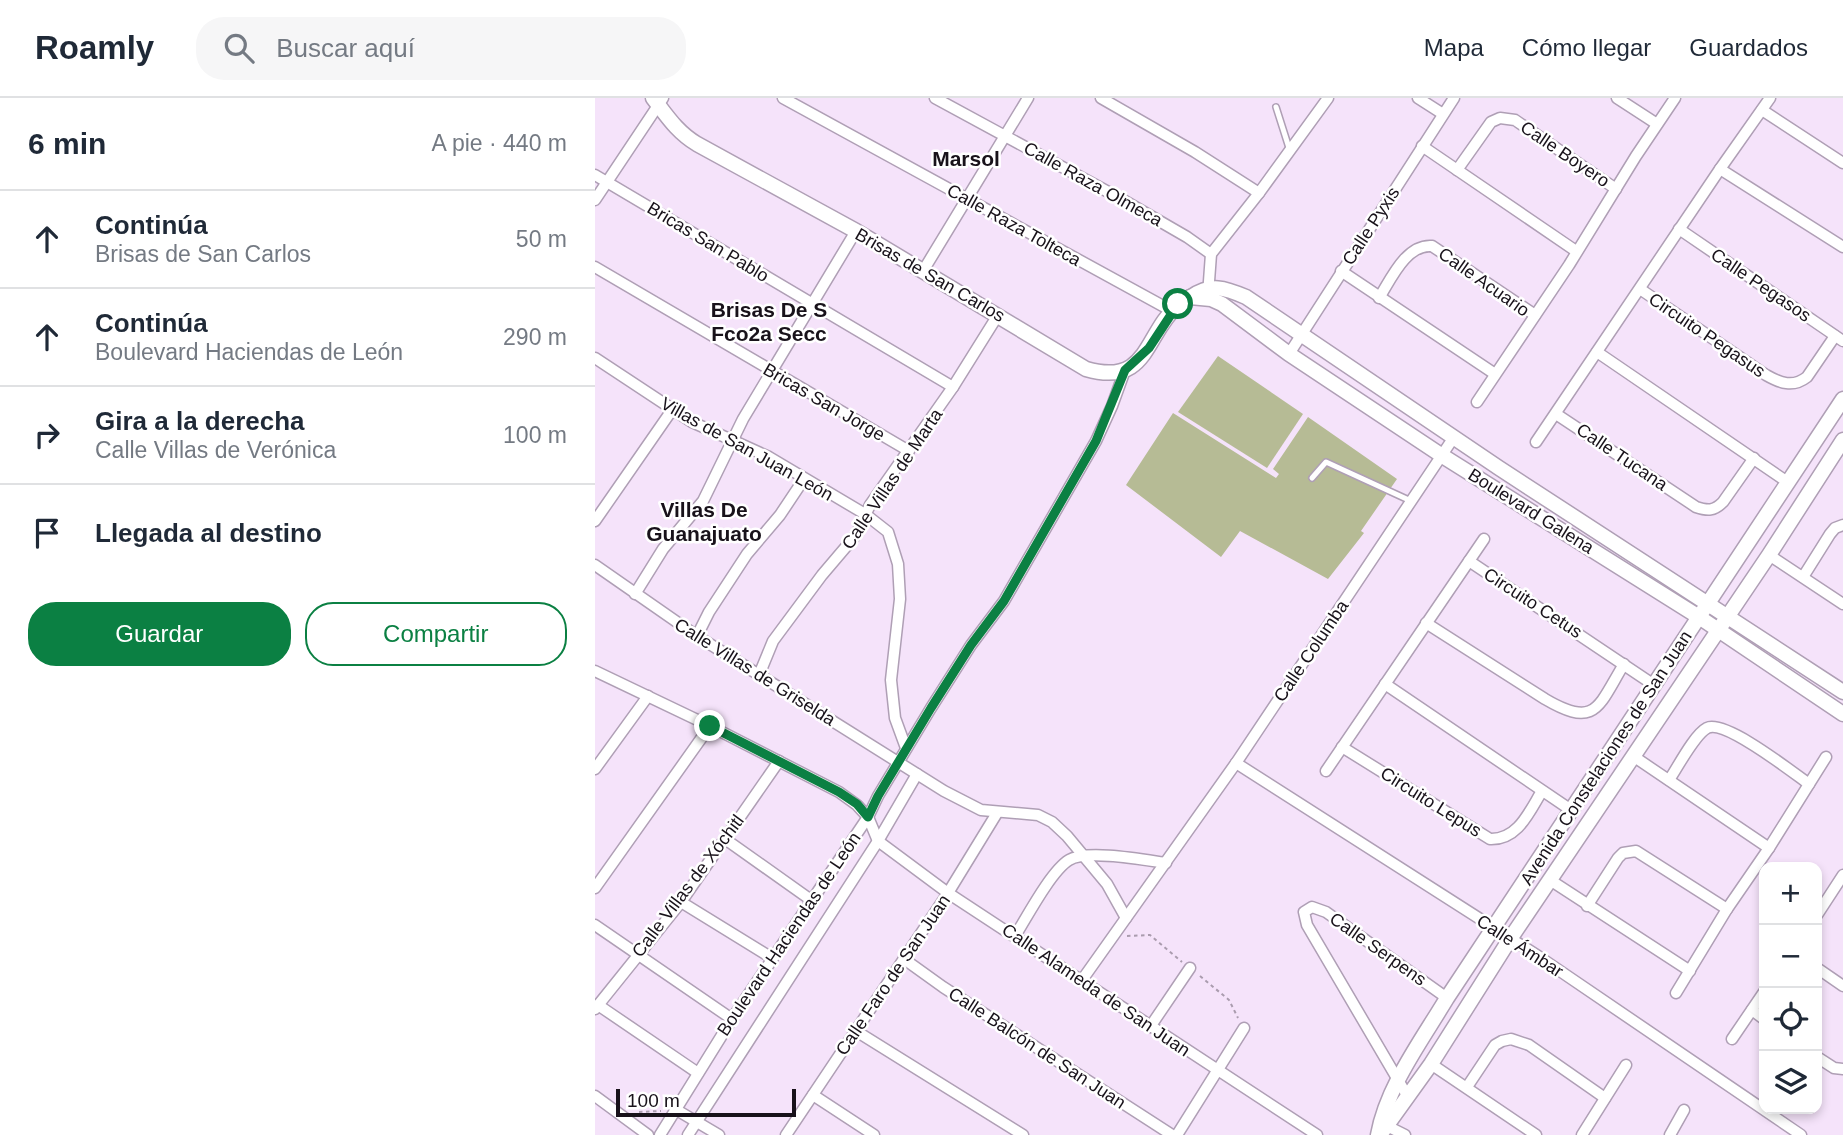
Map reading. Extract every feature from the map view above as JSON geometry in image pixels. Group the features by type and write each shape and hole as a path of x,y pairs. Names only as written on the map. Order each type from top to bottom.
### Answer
{"street":[{"name":"Calle Raza Tolteca","path":"783,98 1172,312"},
{"name":"Calle Raza Olmeca","path":"935,98 1134,206 1211,254"},
{"path":"923,271 1028,98"},
{"path":"1101,98 1163,132 1259,193"},
{"path":"1125,370 1149,348 1172,312 1190,297 1213,296 1211,254 1328,98"},
{"path":"1418,98 1443,114"},
{"name":"Calle Pyxis","path":"1289,354 1454,98"},
{"path":"1617,98 1657,124"},
{"name":"Calle Boyero","path":"1535,315 1675,98"},
{"name":"Circuito Pegasus","path":"1597,352 1770,98"},
{"path":"595,200 658,101"},
{"name":"Brisas de San Carlos","path":"658,101 670,122 689,140 856,231 1086,369 1100,373 1125,370"},
{"path":"1762,110 1843,163"},
{"name":"Calle Boyero","path":"1457,170 1491,122 1506,118 1524,125 1616,189"},
{"path":"1422,146 1576,251"},
{"path":"1720,169 1843,247"},
{"name":"Bricas San Pablo","path":"595,175 954,387"},
{"name":"Calle Pegasos","path":"1679,229 1839,338"},
{"path":"635,594 663,550 703,501 732,441 856,231"},
{"name":"Calle Acuario","path":"1379,298 1407,256 1426,246 1441,250 1535,315 1477,402"},
{"name":"Bricas San Jorge","path":"595,267 909,451"},
{"path":"1341,271 1495,374"},
{"name":"Boulevard Galena","path":"1843,692 1454,437 1263,307 1226,289 1213,296 1289,354 1441,455 1699,618 1843,714"},
{"name":"Circuito Pegasus","path":"1640,289 1766,375 1787,384 1801,382 1807,377 1839,338"},
{"name":"Calle Villas de Marta","path":"759,674 773,641 822,575 856,535 865,514 954,387 998,315"},
{"path":"1597,352 1790,483"},
{"name":"Calle Tucana","path":"1597,352 1556,414 1696,507 1704,509 1717,508 1723,502 1754,458"},
{"name":"Villas de San Juan León","path":"597,364 672,410 769,457 865,514 888,533 898,564 900,599 891,680 895,718 906,748"},
{"name":"Boulevard Haciendas de León","path":"660,1135 732,1019 868,817 897,763 971,645 1004,601 1096,441 1125,370"},
{"name":"Avenida Constelaciones de San Juan","path":"1382,1130 1398,1081 1447,998 1790,483 1843,399"},
{"path":"595,521 672,410"},
{"path":"1536,442 1556,414"},
{"name":"Calle Columba","path":"1083,980 1236,762 1454,437"},
{"name":"Avenida Constelaciones de San Juan","path":"1382,1130 1431,1064 1510,939 1769,555 1843,440"},
{"path":"697,636 709,612 747,554 780,516 804,479"},
{"path":"1803,577 1830,534 1843,524"},
{"path":"1469,561 1484,539"},
{"path":"1769,555 1843,604"},
{"name":"Circuito Cetus","path":"1326,771 1469,561 1654,685"},
{"name":"Calle Villas de Griselda","path":"595,565 697,636 944,791 981,810 1038,814 1052,822 1107,884 1126,918"},
{"path":"1426,623 1564,711 1577,715 1586,714 1596,707 1623,664"},
{"path":"595,671 839,792 857,804 868,817 878,841"},
{"path":"1385,684 1571,810"},
{"path":"595,769 648,696"},
{"path":"595,888 710,726"},
{"path":"1669,780 1700,734 1708,727 1715,726 1734,733 1809,784"},
{"name":"Circuito Lepus","path":"1342,747 1490,839 1502,839 1511,835 1542,791"},
{"path":"1633,756 1769,848"},
{"path":"1675,993 1826,757"},
{"name":"Calle Villas de Xóchitl","path":"596,1007 681,902 779,761"},
{"name":"Calle Ámbar","path":"1236,762 1538,956 1801,1135"},
{"name":"Boulevard Haciendas de León","path":"688,1135 878,841 917,774"},
{"name":"Calle Faro de San Juan","path":"786,1135 949,892 997,813"},
{"path":"725,839 811,900"},
{"name":"Calle Alameda de San Juan","path":"878,841 1150,1027 1317,1135"},
{"path":"1587,906 1618,858 1623,853 1636,851 1727,909"},
{"path":"1015,936 1044,891 1071,859 1082,856 1135,858 1166,863"},
{"path":"1822,910 1839,892 1843,875"},
{"path":"1550,880 1690,971"},
{"path":"681,902 772,958"},
{"name":"Calle Serpens","path":"1398,1081 1307,925 1304,915 1306,909 1311,907 1326,912 1447,998"},
{"path":"595,925 732,1019"},
{"name":"Calle Balcón de San Juan","path":"904,959 943,987 1175,1135"},
{"path":"1150,1027 1190,968"},
{"path":"1822,971 1843,986"},
{"path":"1732,1039 1759,1000"},
{"path":"596,1007 698,1073"},
{"path":"1752,1010 1759,1015"},
{"path":"1175,1135 1244,1028"},
{"path":"856,1031 1023,1135"},
{"path":"1467,1087 1495,1045 1511,1039 1529,1045 1605,1098"},
{"path":"1822,1060 1834,1068 1843,1069"},
{"path":"1431,1064 1536,1135"},
{"path":"1582,1135 1626,1065"},
{"path":"1398,1081 1408,1097"},
{"path":"813,1095 873,1135"},
{"path":"595,1096 648,1135"},
{"path":"675,1109 719,1135"},
{"path":"1670,1135 1684,1110"},
{"path":"1382,1130 1405,1135"}],"lane":[{"path":"1276,107 1290,151"},
{"path":"1311,478 1326,462 1411,501"}],"path":[{"path":"620,1114 675,1109"}],"green space":[{"path":"1218,356 1303,414 1267,468 1178,412"},
{"path":"1173,413 1276,478 1279,474 1273,469 1308,417 1397,479 1361,531 1364,533 1328,579 1240,531 1221,557 1126,485"}],"district":[{"name":"Marsol","path":"966,158"},
{"name":"Brisas De S Fco2a Secc","path":"769,321"},
{"name":"Villas De Guanajuato","path":"704,521"}],"route":[{"path":"710,726 839,792 857,804 868,817 931,708 971,645 1004,601 1096,441 1125,370 1149,348 1178,304"}]}
